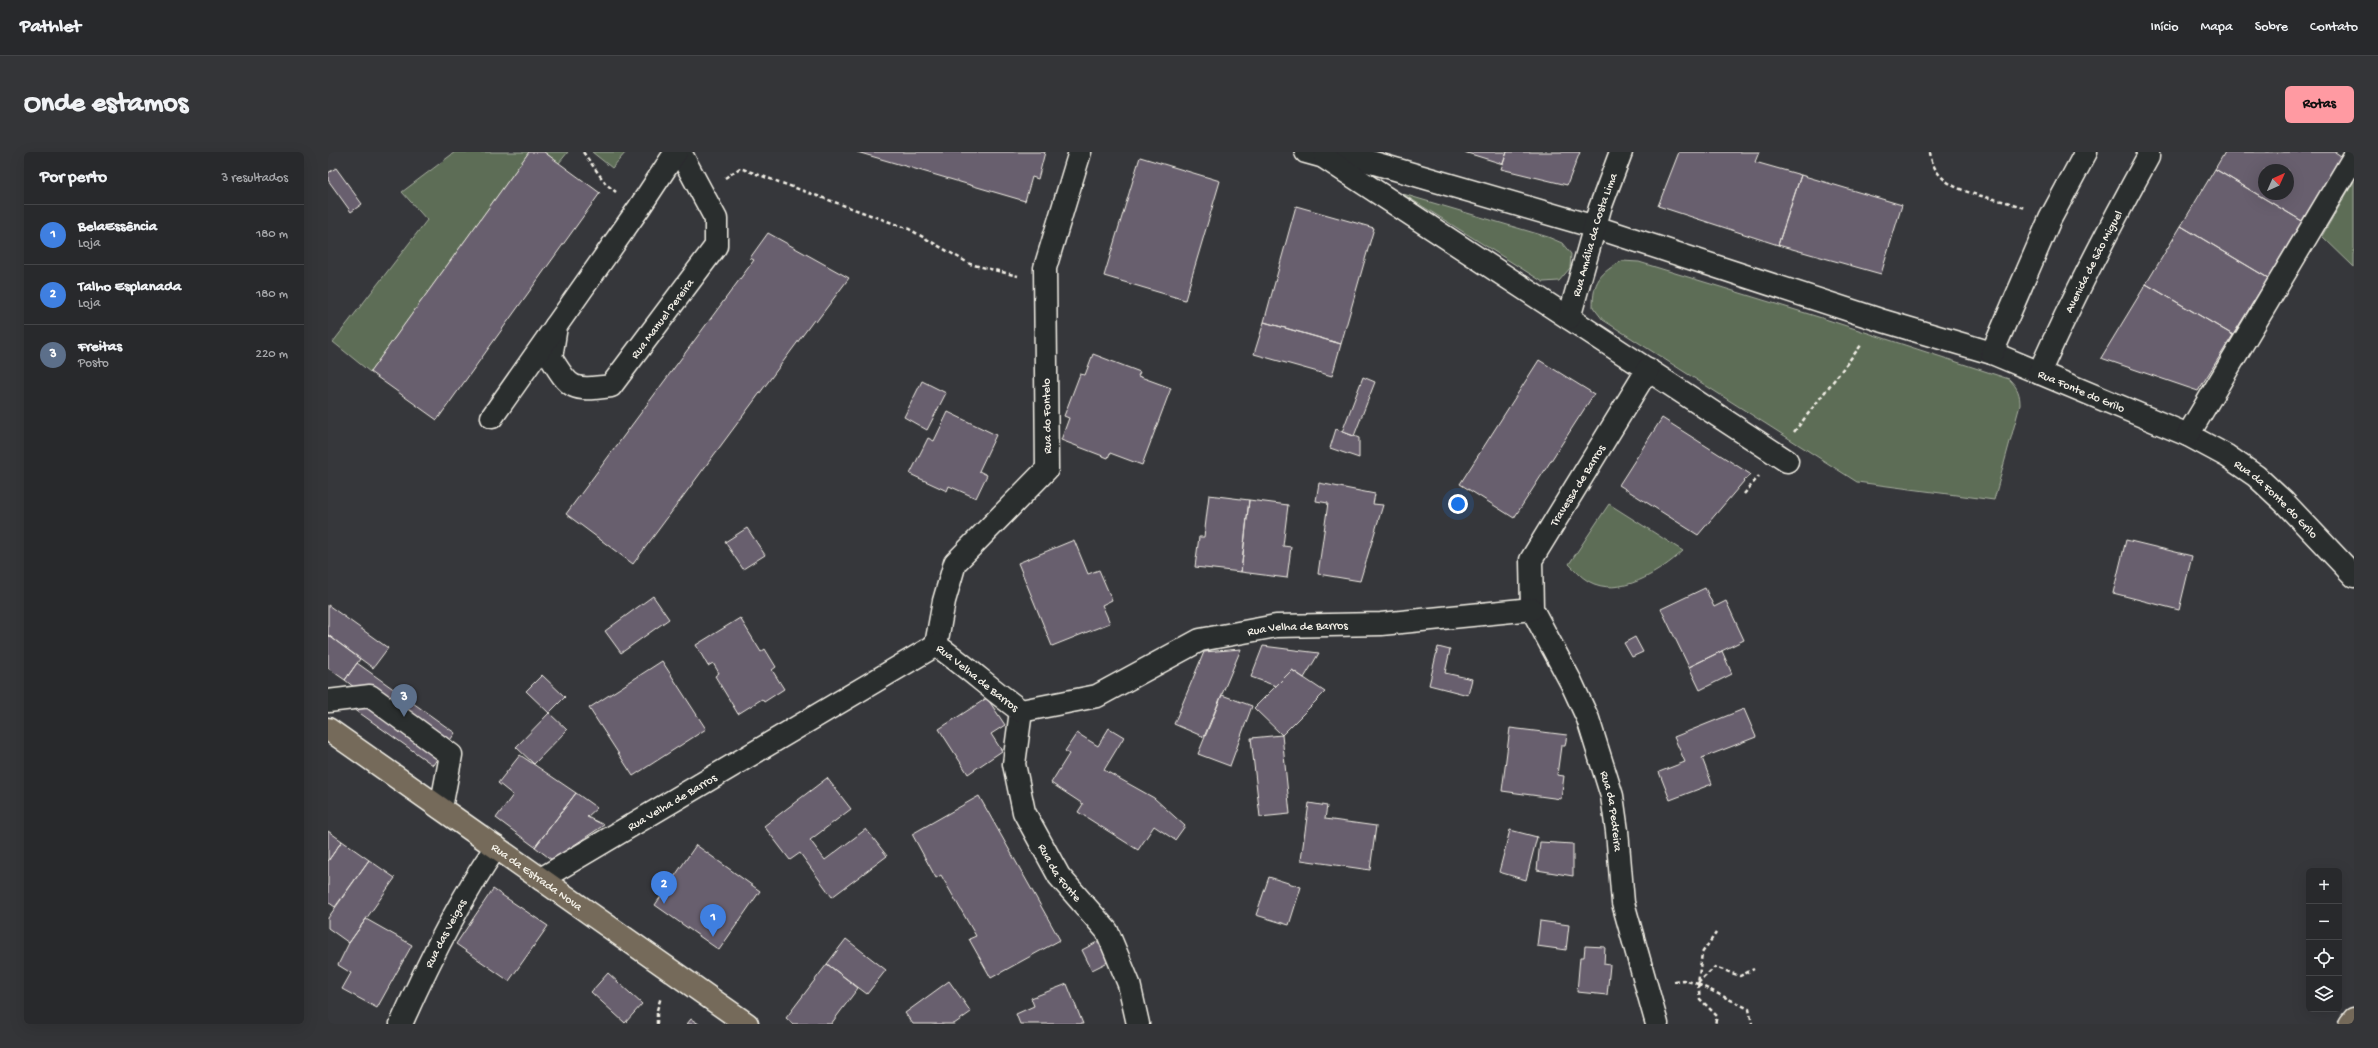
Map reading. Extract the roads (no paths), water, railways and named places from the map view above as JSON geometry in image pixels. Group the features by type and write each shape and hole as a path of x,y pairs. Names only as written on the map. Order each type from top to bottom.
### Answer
{"main road":[{"name":"Rua da Estrada Nova","path":"328,729 747,1024"},
{"path":"2350,1024 2354,1019"}],"street":[{"name":"Rua Manuel Pereira","path":"492,417 640,208 676,152"},
{"name":"Rua Manuel Pereira","path":"556,326 551,358 567,384 586,390 611,386 716,246 716,219 680,152"},
{"name":"Rua do Fontelo","path":"936,645 944,601 955,563 1047,469 1045,268 1080,152"},
{"name":"Rua Amália da Costa Lima","path":"1569,318 1595,227 1621,152"},
{"path":"1983,350 2086,152"},
{"name":"Avenida de São Miguel","path":"2039,373 2072,301 2148,152"},
{"name":"Rua Fonte do Grilo","path":"1315,155 1364,160 1595,227 1880,320 1983,350 2188,435"},
{"path":"1315,155 1782,457"},
{"path":"2188,435 2354,157"},
{"name":"Travessa de Barros","path":"1532,609 1531,560 1648,369"},
{"name":"Rua da Fonte do Grilo","path":"2188,435 2227,456 2256,476 2284,502 2354,576"},
{"name":"Rua Velha de Barros","path":"542,879 936,645 970,668 1000,695 1022,711 1097,696 1200,640 1276,626 1381,624 1532,609"},
{"name":"Rua da Pedreira","path":"1532,609 1571,682 1588,719 1602,759 1612,796 1617,831 1623,903 1657,1024"},
{"path":"328,701 370,696 451,755 441,808"},
{"name":"Rua da Fonte","path":"1022,711 1014,764 1024,812 1059,876 1107,931 1129,984 1138,1024"},
{"name":"Rua das Veigas","path":"400,1024 444,932 475,877 496,846"}],"place":[{"name":"Freitas","path":"404,717"},
{"name":"Talho Esplanada","path":"664,904"},
{"name":"BelaEssência","path":"713,937"}]}
